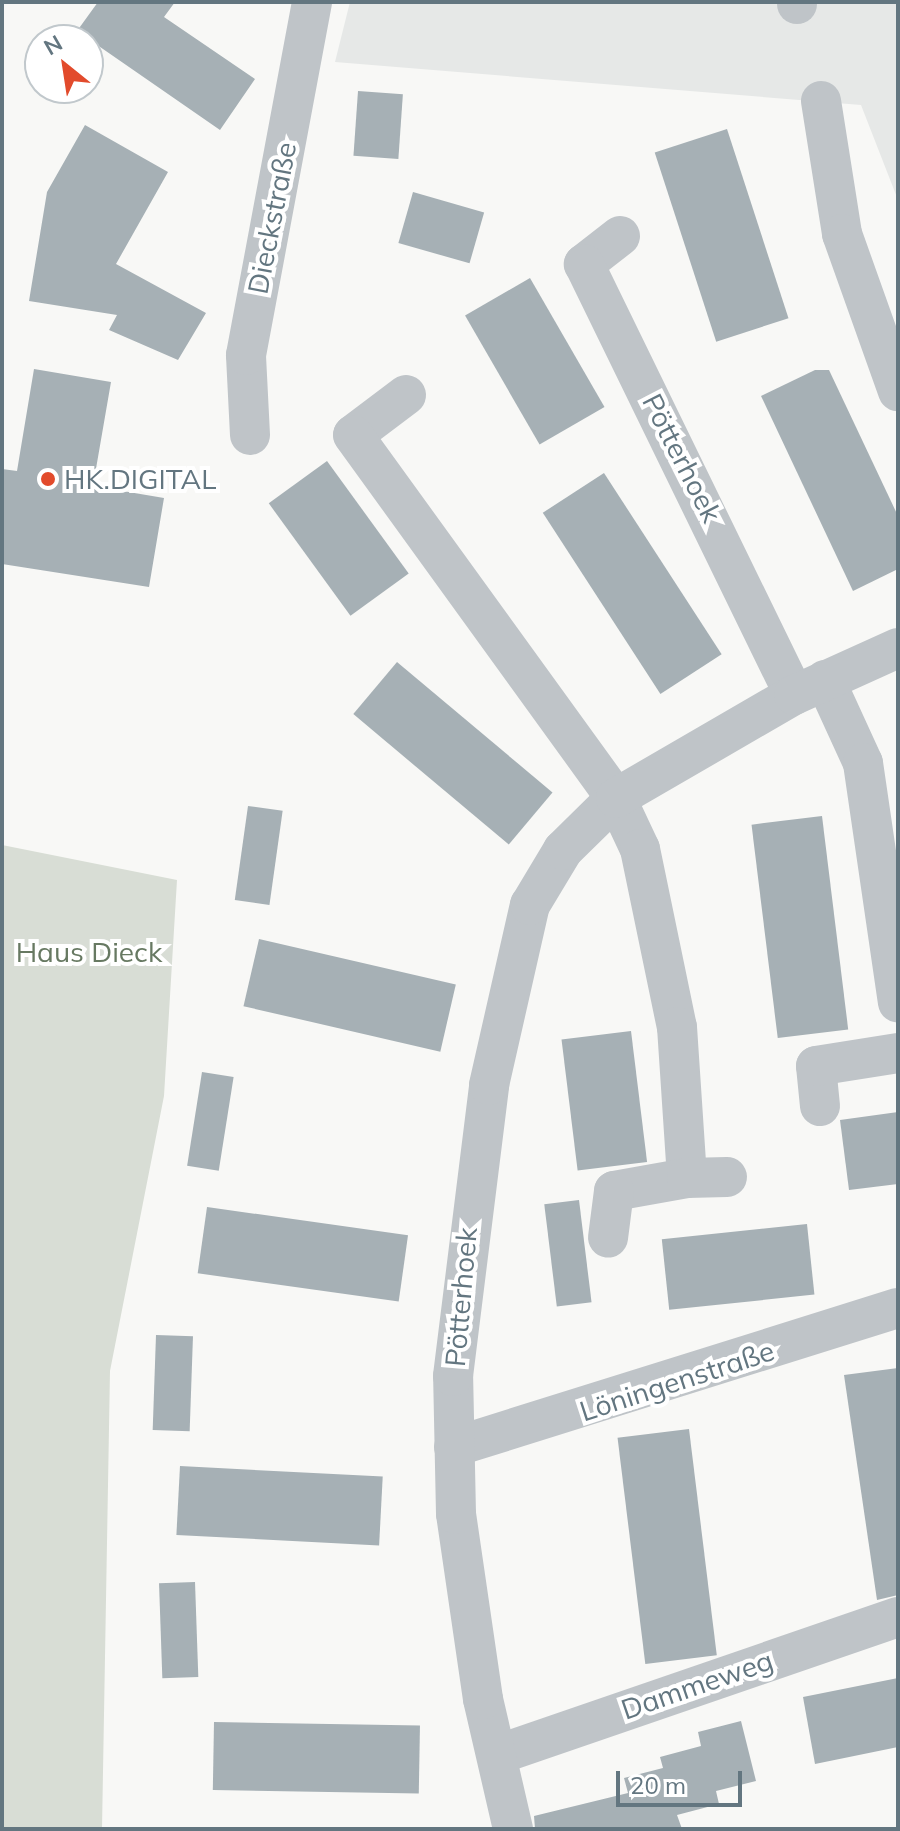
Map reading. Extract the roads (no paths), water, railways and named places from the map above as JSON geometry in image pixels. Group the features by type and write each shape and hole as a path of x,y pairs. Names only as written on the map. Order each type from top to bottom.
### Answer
{"street":[{"name":"Dieckstraße","path":"250,435 246,355 312,2"},
{"path":"821,101 842,234 898,391"},
{"name":"Pötterhoek","path":"620,236 584,264 810,688 863,763 898,1002"},
{"path":"406,395 353,435 616,798 640,849 677,1027 687,1178"},
{"name":"Pötterhoek","path":"513,1829 497,1755 456,1514 454,1447 468,1215 513,962 530,905 563,850 616,798 810,688 898,648"},
{"path":"820,1106 816,1066 898,1053"},
{"path":"608,1238 614,1191 687,1178 727,1177"},
{"name":"Löningenstraße","path":"454,1447 898,1308"},
{"name":"Dammeweg","path":"497,1755 898,1617"}],"place":[{"name":"HK.DIGITAL","path":"48,479"}],"park label":[{"name":"Haus Dieck","path":"89,952"}]}
